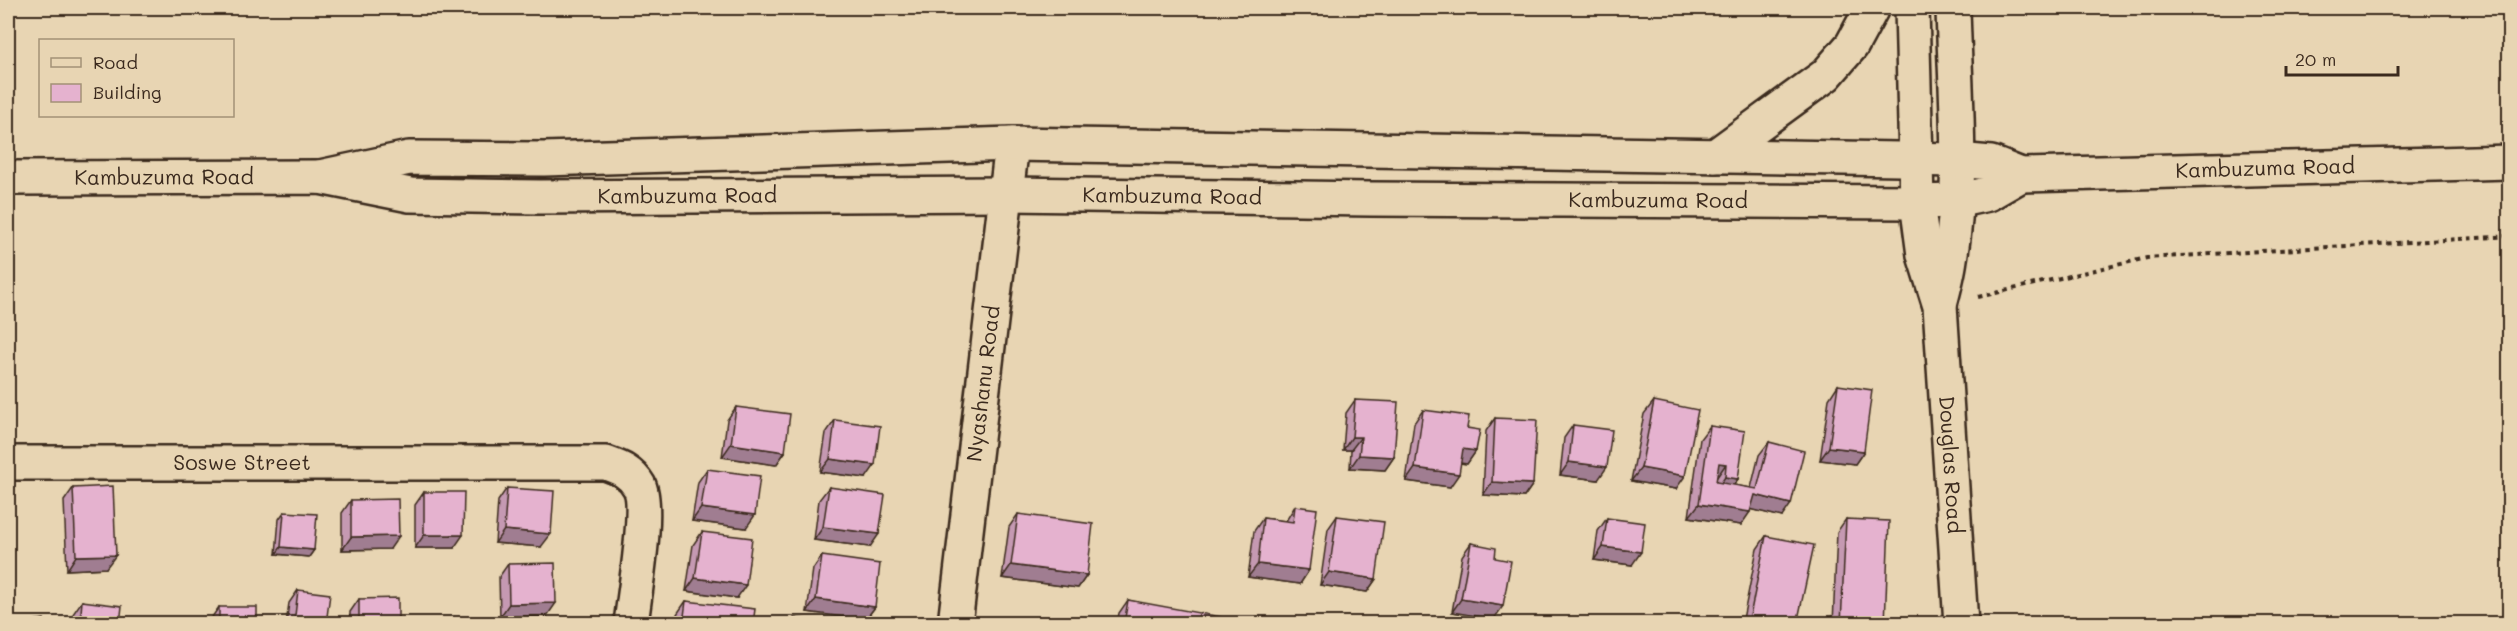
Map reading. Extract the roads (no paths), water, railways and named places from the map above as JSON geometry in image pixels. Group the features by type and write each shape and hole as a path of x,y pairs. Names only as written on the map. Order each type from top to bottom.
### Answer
{"main road":[{"path":"1715,156 1826,75 1852,45 1872,8"},
{"name":"Douglas Road","path":"1912,8 1917,202 1924,255 1940,306 1961,624"},
{"name":"Douglas Road","path":"1940,306 1950,259 1956,201 1953,8"},
{"name":"Kambuzuma Road","path":"320,177 409,158 544,159 1012,144 1957,160 1990,163 2020,175 2510,162"},
{"name":"Nyashanu Road","path":"955,624 1012,144"},
{"name":"Kambuzuma Road","path":"8,178 320,177 410,195 540,197 1006,194 1917,202 1956,201 1988,194 2020,175"},
{"name":"Soswe Street","path":"8,463 606,464 627,470 640,487 644,509 631,624"}]}
